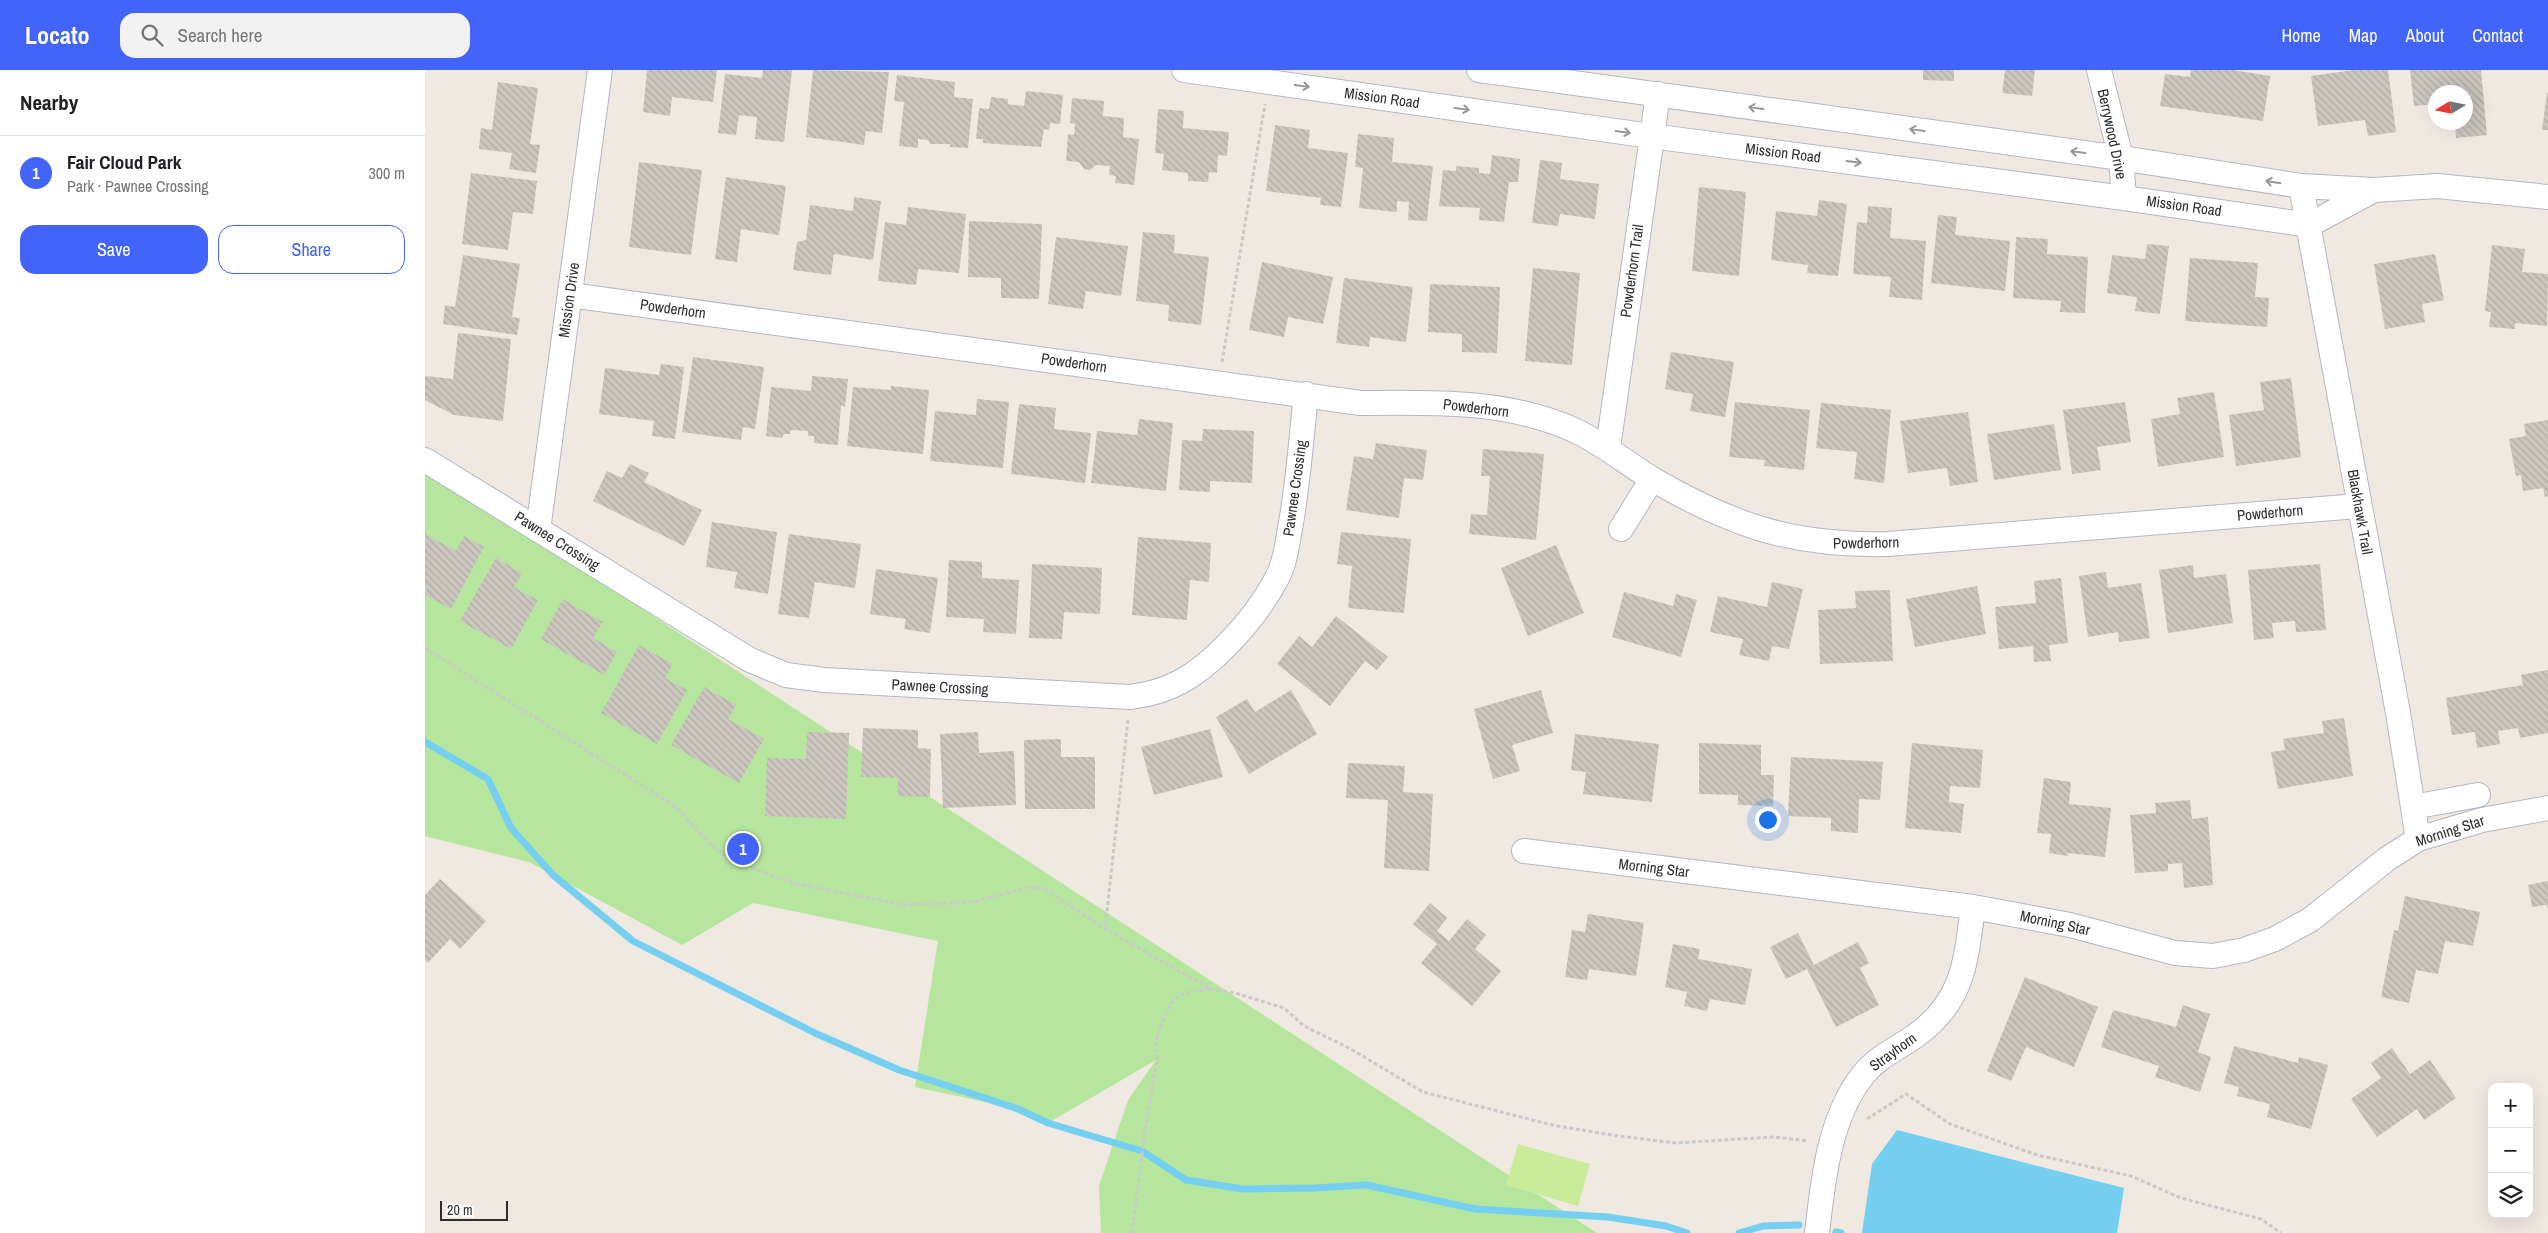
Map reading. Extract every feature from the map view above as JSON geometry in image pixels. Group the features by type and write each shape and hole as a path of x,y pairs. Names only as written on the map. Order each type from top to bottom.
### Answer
{"street":[{"name":"Mission Drive","path":"538,530 600,70"},
{"name":"Mission Road","path":"1184,70 1270,76 1651,136 2124,198 2309,225"},
{"path":"1479,70 2121,158 2301,186 2374,190 2437,186 2548,197"},
{"name":"Berrywood Drive","path":"2099,70 2121,158 2124,198"},
{"name":"Powderhorn Trail","path":"1607,448 1658,94"},
{"name":"Blackhawk Trail","path":"2301,186 2358,506 2398,713 2418,839"},
{"path":"2309,225 2374,190"},
{"name":"Powderhorn","path":"570,295 1219,382 1361,403 1443,402 1507,411 1574,430 1607,448 1652,479 1707,510 1764,531 1826,543 1888,544 2358,506"},
{"name":"Pawnee Crossing","path":"425,460 750,660 786,674 824,680 1130,697 1155,694 1171,688 1193,675 1216,656 1255,613 1278,576 1296,498 1306,394"},
{"path":"1621,528 1652,479"},
{"path":"2413,806 2478,795"},
{"name":"Morning Star","path":"1524,851 1973,908 2070,925 2175,954 2213,956 2244,950 2275,939 2310,920 2387,859 2418,839 2482,820 2548,808"},
{"name":"Strayhorn","path":"1817,1233 1832,1143 1843,1108 1863,1074 1878,1059 1917,1034 1933,1021 1956,992 1966,966 1973,908"}],"path":[{"path":"1219,382 1270,76"},
{"path":"425,648 676,807 711,846 731,860 793,883 905,905 974,902 1028,887 1045,889 1105,929 1211,989"},
{"path":"1105,929 1130,697"},
{"path":"1132,1233 1145,1130 1157,1059 1156,1046 1159,1028 1171,1003 1181,995 1193,991 1211,989 1235,993 1284,1008 1304,1026 1349,1048 1423,1092 1552,1126 1676,1143 1773,1137 1832,1143"},
{"path":"1867,1119 1906,1094 1950,1124 2037,1155 2131,1176 2181,1198 2261,1220 2281,1233"}],"green space":[{"path":"425,467 1597,1233 1101,1233 1099,1186 1128,1100 1156,1060 1048,1123 1018,1109 915,1087 938,941 753,903 682,945 529,862 425,836"},
{"path":"1518,1144 1590,1164 1578,1206 1506,1185"}],"water":[{"path":"1897,1130 2124,1188 2117,1233 1862,1233 1872,1164"}],"building":[{"path":"647,70 717,70 713,102 672,97 670,116 643,112"},
{"path":"763,70 792,70 784,142 755,139 757,117 739,115 736,135 718,133 725,74 762,78"},
{"path":"813,70 889,72 882,133 866,131 864,145 806,137"},
{"path":"1923,70 1954,70 1954,81 1923,80"},
{"path":"2005,70 2035,70 2032,96 2002,93"},
{"path":"2191,70 2233,70 2270,76 2263,121 2160,106 2165,74 2190,77"},
{"path":"2354,70 2388,70 2396,132 2368,136 2365,120 2318,126 2311,76"},
{"path":"2410,70 2481,70 2487,135 2456,138 2456,130 2473,130 2473,85 2428,85 2428,105 2414,106"},
{"path":"897,75 955,82 954,97 973,99 968,148 950,147 950,144 930,144 928,140 918,139 918,148 899,146 904,102 894,101"},
{"path":"498,82 538,88 530,144 540,145 536,173 509,169 512,153 479,149 481,128 492,130"},
{"path":"1026,91 1063,95 1060,124 1050,123 1049,130 1044,129 1041,147 983,143 983,139 976,139 979,108 989,109 991,97 1008,99 1008,104 1024,106"},
{"path":"2547,93 2548,130 2542,130"},
{"path":"1072,98 1104,101 1103,116 1124,118 1123,137 1139,139 1134,185 1115,183 1116,176 1109,175 1110,166 1096,165 1090,170 1084,169 1079,162 1066,161 1068,134 1074,135 1075,124 1070,123"},
{"path":"1158,109 1184,111 1183,128 1229,132 1227,156 1218,155 1217,173 1209,172 1208,182 1188,181 1188,173 1162,170 1164,154 1155,153"},
{"path":"1275,125 1310,130 1308,148 1348,153 1341,207 1320,205 1321,198 1266,191"},
{"path":"1358,134 1394,138 1392,162 1433,166 1427,221 1408,220 1409,202 1397,201 1397,212 1359,208 1363,168 1355,167"},
{"path":"1492,155 1520,159 1518,182 1509,182 1504,222 1479,220 1480,208 1439,206 1443,170 1456,171 1456,166 1479,168 1479,173 1490,174"},
{"path":"1540,160 1562,163 1560,179 1599,184 1595,219 1560,214 1558,226 1532,223"},
{"path":"639,162 702,170 691,255 629,247"},
{"path":"471,173 537,181 533,214 513,212 508,250 462,244"},
{"path":"726,177 786,186 779,235 741,229 737,262 715,259"},
{"path":"1699,187 1746,192 1739,276 1692,271"},
{"path":"854,197 881,201 873,260 834,254 831,275 793,270 797,242 806,240 810,205 853,211"},
{"path":"1819,200 1847,204 1838,276 1807,273 1808,265 1771,260 1776,211 1817,216"},
{"path":"1868,206 1892,208 1890,238 1926,241 1922,300 1889,297 1891,277 1853,274 1857,222 1867,223"},
{"path":"908,207 966,214 959,273 918,269 916,285 878,281 885,222 906,225"},
{"path":"1938,215 1957,217 1955,235 2010,241 2005,291 1931,283"},
{"path":"969,221 1042,224 1039,299 1001,298 1001,278 968,277"},
{"path":"1143,232 1175,235 1174,253 1209,257 1201,325 1168,321 1169,305 1136,301"},
{"path":"1056,237 1128,246 1121,296 1086,291 1083,309 1048,304"},
{"path":"2016,237 2048,239 2047,254 2088,257 2085,313 2060,312 2061,301 2013,298"},
{"path":"2147,244 2169,246 2160,314 2135,311 2137,297 2107,293 2112,255 2145,259"},
{"path":"2492,245 2525,249 2522,272 2548,274 2547,326 2515,323 2515,329 2489,327 2491,312 2485,311"},
{"path":"2435,254 2444,300 2422,304 2425,322 2385,329 2374,264"},
{"path":"463,255 520,264 512,317 520,318 517,335 443,324 445,305 455,307"},
{"path":"2190,258 2258,263 2255,297 2269,298 2267,327 2185,321"},
{"path":"1262,262 1333,277 1323,324 1288,317 1284,337 1249,330"},
{"path":"1533,268 1580,273 1572,365 1525,361"},
{"path":"1344,278 1413,287 1406,342 1370,337 1369,347 1336,343"},
{"path":"1430,284 1500,287 1497,353 1462,352 1462,334 1428,332"},
{"path":"458,333 511,339 503,421 454,415 425,400 425,376 453,379"},
{"path":"1671,352 1734,362 1725,417 1690,411 1693,394 1665,389"},
{"path":"693,357 764,367 755,429 743,427 741,440 682,432"},
{"path":"661,364 684,367 675,439 652,436 654,421 599,414 605,368 659,375"},
{"path":"812,376 848,379 845,407 841,405 838,445 814,443 814,436 808,436 808,431 791,430 790,434 784,434 782,438 766,436 771,387 811,391"},
{"path":"2291,378 2301,457 2236,466 2229,415 2264,410 2260,382"},
{"path":"891,386 929,390 923,454 847,446 853,387 891,390"},
{"path":"2214,392 2224,457 2158,467 2151,419 2180,414 2177,398"},
{"path":"977,399 1009,402 1003,468 930,461 935,411 976,415"},
{"path":"1735,402 1810,410 1804,470 1764,466 1765,460 1729,457"},
{"path":"2125,402 2131,442 2097,447 2101,470 2072,474 2063,410"},
{"path":"1821,403 1891,410 1884,483 1854,479 1857,452 1816,448"},
{"path":"1019,404 1056,408 1054,429 1091,433 1085,483 1011,474"},
{"path":"1968,412 1978,482 1950,486 1947,468 1908,473 1900,421"},
{"path":"1139,419 1173,423 1166,491 1091,483 1097,431 1137,435"},
{"path":"2548,420 2548,496 2545,497 2543,488 2523,491 2521,475 2516,476 2509,439 2526,436 2524,424"},
{"path":"2054,424 2061,470 1994,480 1987,434"},
{"path":"1203,429 1254,431 1252,483 1210,481 1210,492 1179,490 1182,440 1202,441"},
{"path":"1376,443 1427,450 1423,480 1404,478 1399,518 1346,510 1354,456 1373,459"},
{"path":"1483,449 1544,454 1536,540 1469,534 1471,514 1487,515 1490,476 1481,476"},
{"path":"630,464 649,473 644,482 702,510 684,546 593,501 607,471 622,478"},
{"path":"712,522 777,532 768,594 734,588 737,572 706,567"},
{"path":"1341,532 1411,539 1404,613 1348,608 1352,566 1337,564"},
{"path":"425,534 456,551 464,536 484,547 451,609 425,595 427,587 425,586"},
{"path":"789,534 861,544 855,588 815,582 809,618 778,614"},
{"path":"1138,537 1211,543 1209,582 1190,580 1187,620 1132,615"},
{"path":"1556,545 1584,613 1528,636 1501,568"},
{"path":"496,558 522,573 514,587 538,600 511,649 460,621"},
{"path":"949,560 982,562 982,578 1019,580 1016,634 983,632 984,619 946,617"},
{"path":"1032,564 1102,568 1100,614 1064,612 1062,639 1029,638"},
{"path":"2320,564 2326,630 2296,632 2295,621 2272,623 2274,638 2254,640 2248,570"},
{"path":"2193,565 2194,578 2226,574 2233,623 2168,633 2159,570"},
{"path":"876,569 938,578 930,633 904,629 906,619 870,614"},
{"path":"2106,572 2108,588 2141,583 2150,638 2119,642 2118,632 2088,637 2079,576"},
{"path":"2061,578 2068,643 2049,645 2051,661 2034,662 2033,646 1999,649 1995,607 2036,603 2034,581"},
{"path":"1772,582 1803,589 1789,649 1772,646 1769,661 1739,655 1743,639 1710,632 1718,596 1767,607"},
{"path":"1977,586 1986,634 1915,647 1906,599"},
{"path":"1890,590 1893,661 1820,664 1818,610 1856,608 1855,591"},
{"path":"1624,592 1673,606 1676,594 1697,600 1681,657 1612,637"},
{"path":"563,599 603,622 593,638 617,652 604,675 541,639"},
{"path":"1336,616 1388,657 1377,670 1365,661 1330,706 1277,664 1299,636 1312,647"},
{"path":"639,645 673,664 665,678 687,690 657,744 601,713"},
{"path":"2548,670 2548,733 2520,738 2518,728 2498,731 2500,744 2477,748 2475,732 2452,735 2446,698 2523,685 2521,675"},
{"path":"704,687 736,705 728,719 764,739 739,783 671,745"},
{"path":"1291,690 1317,734 1249,774 1216,717 1247,699 1255,712"},
{"path":"1541,690 1553,733 1512,745 1520,771 1493,779 1474,709"},
{"path":"2344,718 2353,776 2278,789 2271,752 2285,750 2283,739 2324,733 2322,721"},
{"path":"863,728 918,730 918,748 931,749 930,797 898,796 898,778 861,777"},
{"path":"1210,729 1223,777 1154,795 1141,747"},
{"path":"807,732 849,733 846,819 765,816 767,758 806,759"},
{"path":"978,732 979,753 1014,751 1016,805 943,808 940,734"},
{"path":"1575,734 1659,744 1652,802 1583,794 1586,772 1571,770"},
{"path":"1061,739 1061,757 1095,757 1095,809 1025,809 1024,740"},
{"path":"1699,743 1761,745 1761,775 1774,775 1773,806 1738,805 1738,795 1699,794"},
{"path":"1912,743 1983,750 1980,788 1950,786 1949,802 1964,804 1961,833 1905,828"},
{"path":"1791,757 1883,762 1880,800 1859,799 1858,833 1831,831 1831,818 1788,816"},
{"path":"1348,763 1405,766 1403,792 1433,794 1429,871 1384,868 1388,800 1346,798"},
{"path":"2044,778 2071,782 2069,804 2111,808 2105,857 2068,853 2068,856 2049,853 2051,834 2037,833"},
{"path":"2190,800 2192,819 2208,817 2213,885 2184,888 2182,863 2168,864 2168,871 2135,873 2130,815 2156,813 2155,803"},
{"path":"440,879 486,921 460,949 450,939 428,963 425,960 425,895"},
{"path":"2548,881 2548,909 2546,905 2532,907 2528,885"},
{"path":"2405,896 2480,912 2473,946 2445,941 2438,974 2416,970 2409,1003 2381,997 2394,930 2398,931"},
{"path":"1430,903 1447,918 1437,931 1449,941 1467,919 1486,935 1475,949 1501,971 1472,1006 1421,963 1437,944 1413,924"},
{"path":"1588,914 1644,923 1636,976 1589,969 1587,980 1565,977 1572,930 1585,932"},
{"path":"1798,933 1814,965 1858,942 1869,963 1860,968 1879,1005 1836,1027 1807,969 1786,979 1770,947"},
{"path":"1673,944 1700,949 1698,959 1752,969 1745,1005 1710,999 1707,1011 1684,1006 1687,992 1665,987"},
{"path":"2025,977 2098,1007 2074,1067 2026,1047 2011,1081 1987,1071"},
{"path":"2183,1005 2210,1014 2198,1052 2211,1057 2200,1092 2155,1077 2159,1066 2101,1047 2113,1010 2176,1027"},
{"path":"2234,1046 2298,1063 2299,1057 2328,1065 2311,1129 2267,1117 2270,1104 2237,1096 2239,1087 2224,1083"},
{"path":"2392,1048 2410,1074 2430,1060 2456,1098 2424,1120 2417,1109 2377,1137 2351,1099 2381,1078 2371,1063"}],"waterway":[{"path":"425,742 488,779 511,828 553,875 633,941 815,1033 899,1070 1018,1109 1048,1123 1142,1151 1186,1180 1243,1189 1367,1185 1475,1209 1608,1217 1666,1226 1687,1233"},
{"path":"1739,1233 1763,1226 1799,1225"},
{"path":"1836,1232 1841,1233"}],"place":[{"name":"Fair Cloud Park","path":"743,849"}]}
